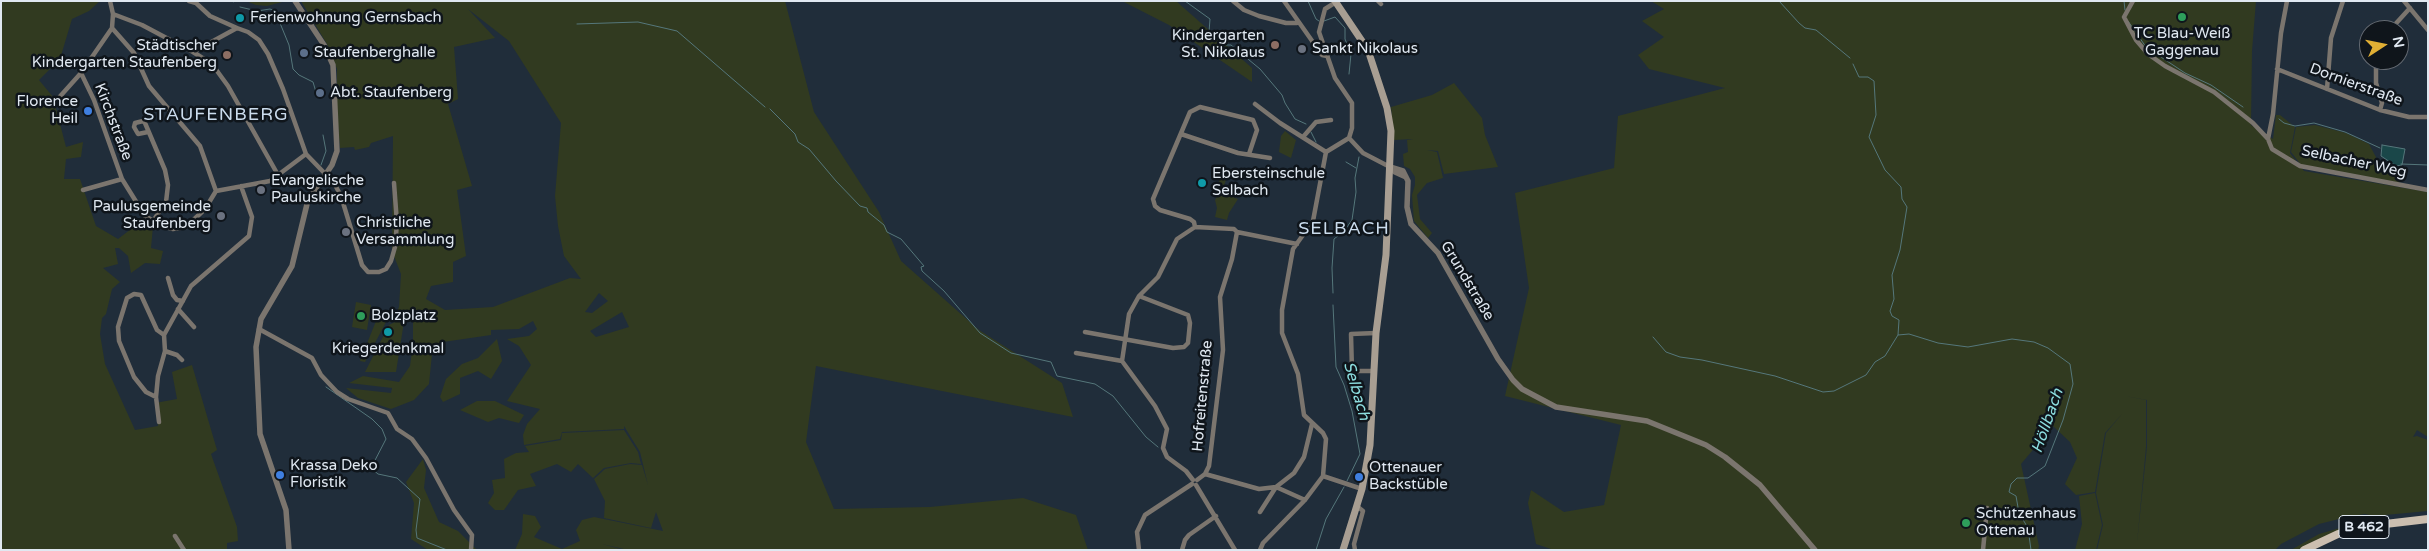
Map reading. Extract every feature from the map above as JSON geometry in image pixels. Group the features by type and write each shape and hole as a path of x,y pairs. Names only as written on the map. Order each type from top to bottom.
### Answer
{"main road":[{"path":"1336,2 1360,36 1374,66 1386,108 1390,131 1386,254 1376,333 1370,446 1358,506 1343,550"},
{"name":"B 462","path":"2304,550 2338,534 2368,526 2428,519"}],"street":[{"path":"55,102 81,73 112,28 113,14 110,1"},
{"path":"189,1 196,3 210,16 248,32 259,40 268,54 306,154 334,182 344,202 364,269 373,273 386,269 391,261 395,247 397,223 394,183"},
{"path":"289,550 286,510 260,434 256,363 259,330 268,305 287,278 292,266 308,200 335,159 337,151 333,65 324,45 295,1"},
{"path":"1233,1 1244,10 1259,16 1286,23 1297,23"},
{"path":"1284,1 1297,23 1322,55 1327,56"},
{"name":"Selbacher Weg","path":"2133,1 2124,17 2136,40 2148,54 2165,66 2214,92 2253,123 2268,140 2272,149 2300,166 2428,190"},
{"path":"2268,140 2287,1"},
{"path":"2327,89 2330,38 2343,1"},
{"path":"2404,1 2428,30"},
{"path":"1260,550 1263,543 1305,500 1323,476 1326,439 1323,433 1304,415 1298,374 1282,333 1282,310 1288,268 1297,244 1313,221 1326,152 1349,138 1353,116 1352,103 1335,78 1319,32 1325,9 1336,2"},
{"path":"2399,20 2410,8"},
{"path":"113,14 142,25 194,52 212,64 228,86 278,175"},
{"path":"112,28 134,53 149,86 200,146 216,191"},
{"path":"194,52 237,28"},
{"name":"Dornierstraße","path":"2277,69 2380,110 2409,117 2428,117"},
{"path":"2376,70 2376,83 2382,104 2380,110"},
{"name":"Kirchstraße","path":"81,73 94,100 122,179 145,216 153,221"},
{"path":"1255,104 1280,123 1326,152"},
{"path":"1195,227 1194,222 1190,219 1160,210 1155,206 1153,200 1190,112 1197,107 1252,120 1257,130 1249,154"},
{"path":"1303,137 1316,122 1331,120"},
{"path":"148,132 165,170 168,185 166,202 153,221 173,229 186,227 205,209 216,191 270,181 306,154"},
{"path":"1181,134 1238,152 1270,158"},
{"name":"Grundstraße","path":"1349,138 1363,153 1390,167 1401,170 1406,177 1408,184 1407,207 1411,224 1438,252 1506,371 1532,396 1556,407 1647,421 1706,445 1736,465 1760,485 1815,550"},
{"name":"Kirchstraße","path":"83,190 122,179"},
{"path":"159,422 156,397 158,376 165,351 164,335 191,286 249,236 252,217 242,186"},
{"path":"1235,550 1216,516 1186,471 1167,457 1164,448 1167,430 1155,406 1122,361 1129,314 1139,296 1158,277 1177,239 1195,227 1234,229 1237,232 1297,244"},
{"name":"Hofreitenstraße","path":"1139,550 1137,532 1145,515 1205,474 1209,466 1223,350 1220,297 1232,259 1237,232"},
{"path":"168,278 173,296 176,300 183,301"},
{"path":"156,397 146,392 134,377 119,342 118,327 127,298 134,294 141,295 157,330 164,335"},
{"path":"1085,332 1174,348 1184,347 1188,343 1190,323 1188,315 1139,296"},
{"path":"178,309 194,326"},
{"path":"259,330 312,358 321,375 342,395 388,413 396,429 412,439 426,458 454,510 472,535 471,550"},
{"path":"1374,371 1352,371 1351,334 1376,333"},
{"path":"165,351 177,355 182,360"},
{"path":"1076,353 1122,361"},
{"path":"1260,512 1276,487 1294,473 1304,458 1312,424"},
{"name":"Hofreitenstraße","path":"1205,474 1259,489 1276,487 1305,500"},
{"path":"1323,476 1362,489"},
{"path":"1356,550 1354,544 1363,512 1358,506"},
{"path":"1983,550 1987,508"},
{"path":"1182,550 1189,534 1216,516"},
{"path":"175,536 184,550"}],"shaded area":[{"path":"1,1 100,1 89,11 72,19 60,59 39,80 53,97 66,147 83,142 81,157 66,159 64,179 80,179 96,226 118,239 144,219 153,226 151,248 163,251 160,264 145,263 131,273 128,256 119,248 115,248 118,264 103,268 120,282 112,289 106,314 102,318 100,334 105,364 135,430 158,426 155,403 177,399 172,372 192,365 217,450 211,454 237,527 238,541 227,543 227,550 1,550"},
{"path":"246,1 286,1 267,6 256,5"},
{"path":"301,1 785,1 814,112 879,212 901,261 979,330 1062,383 1073,417 816,366 806,442 834,509 930,507 1023,498 1076,515 1088,550 628,550 602,544 624,550 515,550 522,534 523,514 535,516 541,527 534,537 562,549 580,541 576,530 582,520 594,517 663,531 656,512 651,528 604,518 605,501 594,479 605,469 630,464 642,465 648,485 640,452 624,426 624,429 562,432 560,439 524,445 523,435 527,424 540,409 507,401 531,365 519,346 507,339 529,336 537,329 533,321 519,329 491,330 491,335 443,342 432,354 429,384 414,400 391,409 358,398 346,388 391,393 392,388 349,383 363,376 399,382 410,366 413,343 413,314 407,318 396,314 399,307 401,274 392,251 393,136 371,143 369,147 355,150 354,147 340,148 337,114 337,69 327,44","holes":["468,9 509,41 561,123 555,196 558,226 564,256 581,279 570,278 493,307 445,310 426,299 431,286 453,282 453,262 466,256 457,190 472,186 448,104 458,99 454,47 495,38","599,293 608,301 592,313 585,312","622,312 629,327 596,337 590,331"]},
{"path":"1122,1 1176,1 1252,68 1252,82 1169,25"},
{"path":"1651,1 2256,1 2252,51 2251,125 2273,139 2276,115 2280,115 2295,127 2290,153 2304,171 2428,192 2428,437 2417,430 2413,437 2417,436 2428,440 2428,511 2374,516 2365,514 2319,524 2281,544 2275,550 2097,550 2103,525 2096,493 2106,433 2122,414 2105,433 2095,492 2076,495 2065,484 2077,458 2070,442 2053,426 2021,464 2039,546 2038,550 1554,550 1536,544 1528,503 1531,490 1564,512 1604,505 1621,425 1505,396 1529,288 1515,193 1614,168 1618,116 1725,88 1649,69 1638,55 1664,37 1642,21 1664,9","holes":["2125,396 2147,400 2147,447 2137,543 2146,447 2146,400"]},
{"path":"1454,83 1482,118 1485,135 1498,167 1444,174 1438,151 1427,150 1437,152 1443,178 1427,183 1417,195 1420,219 1432,233 1428,238 1414,221 1412,195 1415,177 1410,169 1404,166 1403,154 1408,152 1407,140 1413,139 1394,140 1391,107 1432,95"},
{"path":"2315,125 2346,133 2369,144 2378,161 2401,170 2399,183 2301,165 2291,152 2296,127"},
{"path":"1285,131 1296,140 1291,158 1279,152 1281,136"},
{"path":"2382,145 2405,149 2402,165 2396,166 2381,156"},
{"path":"1224,168 1236,170 1229,172 1222,191 1214,188 1215,184 1218,184"},
{"path":"1219,192 1238,199 1227,220 1215,217 1217,208 1215,200"},
{"name":"Bolzplatz","path":"356,302 371,305 367,330 352,327"},
{"path":"378,316 387,320 365,362 360,361"},
{"path":"395,322 403,322 396,372 365,372 389,325"},
{"path":"497,339 502,361 491,379 478,371 460,378 460,394 443,402 440,397 446,379 462,364 478,358"},
{"path":"477,401 495,401 524,415 519,423 499,418 488,422 460,410"},
{"path":"624,430 638,452 641,464 631,463 604,468 593,478 578,464 571,472 557,464 530,474 536,486 518,490 504,510 495,510 488,503 494,493 492,480 505,478 504,459 516,453 529,452 525,446 561,440 562,433"},
{"path":"423,459 426,470 424,488 439,522 458,531 477,550 428,550 411,539 414,503 406,482"},
{"path":"2095,493 2102,525 2096,550 2075,550 2082,524 2079,496"},
{"path":"2361,524 2326,536 2298,550 2291,550 2319,534 2340,528 2341,525"}],"waterway":[{"path":"1185,1 1210,19 1209,32 1224,45 1231,45 1260,69 1282,95 1295,119 1306,124"},
{"name":"Selbach","path":"1308,1 1316,19 1319,21"},
{"name":"Höllbach","path":"1779,1 1805,28 1816,30 1850,58"},
{"path":"2124,1 2125,10"},
{"path":"240,7 257,11 270,9 275,11 289,45 293,69 299,75 313,82 316,92"},
{"name":"Selbach","path":"1324,21 1335,17 1345,28 1345,39 1351,54 1349,74"},
{"path":"2128,21 2146,47 2185,73 2211,85 2243,107"},
{"path":"577,24 638,22 677,31 765,107"},
{"name":"Höllbach","path":"1853,64 1859,77 1868,77 1874,81 1876,115 1869,137 1885,170 1901,187 1902,199 1907,207 1900,250 1892,275 1894,299 1890,311 1892,316 1899,320 1898,335 1909,334 1938,343 1968,347 2012,339 2034,342 2048,348 2070,364 2073,384 2063,420 2045,466 2028,478 2017,478 2011,484 2009,492 2016,496 2019,513 2028,528 2031,550"},
{"path":"770,109 795,134 798,142 809,149 860,206 867,208 868,212 884,225 887,232 901,239 924,266 921,267 922,271 944,291 980,333 1011,353 1051,362 1057,376 1095,384 1113,396 1146,437 1158,447"},
{"path":"2279,119 2284,123 2295,126 2314,123 2345,132 2380,148"},
{"path":"1311,132 1316,142"},
{"path":"321,165 326,151 323,135"},
{"name":"Selbach","path":"1333,293 1334,239 1344,231 1352,220 1356,192 1355,178 1359,157"},
{"path":"1346,162 1356,168"},
{"path":"2401,164 2428,165"},
{"name":"Selbach","path":"1333,305 1336,367 1352,411 1360,454 1347,481"},
{"path":"1653,337 1666,352 1680,357 1775,376 1823,392 1834,391 1866,375 1875,362 1885,356 1898,335"},
{"path":"326,387 372,419 382,429 386,439 371,468 378,474 397,478 420,499 416,530 417,538 447,550"},
{"name":"Selbach","path":"1316,550 1326,519 1344,487"}],"place":[{"name":"TC Blau-Weiß Gaggenau","path":"2182,17"},
{"name":"Ferienwohnung Gernsbach","path":"240,18"},
{"name":"Kindergarten St. Nikolaus","path":"1275,45"},
{"name":"Sankt Nikolaus","path":"1302,49"},
{"name":"Staufenberghalle","path":"304,53"},
{"name":"Städtischer Kindergarten Staufenberg","path":"227,55"},
{"name":"Abt. Staufenberg","path":"320,93"},
{"name":"Florence Heil","path":"88,111"},
{"name":"Ebersteinschule Selbach","path":"1202,183"},
{"name":"Evangelische Pauluskirche","path":"261,190"},
{"name":"Paulusgemeinde Staufenberg","path":"221,216"},
{"name":"Christliche Versammlung","path":"346,232"},
{"name":"Bolzplatz","path":"361,316"},
{"name":"Kriegerdenkmal","path":"388,332"},
{"name":"Krassa Deko Floristik","path":"280,475"},
{"name":"Ottenauer Backstüble","path":"1359,477"},
{"name":"Schützenhaus Ottenau","path":"1966,523"}],"district":[{"name":"STAUFENBERG","path":"216,115"},
{"name":"SELBACH","path":"1344,229"}]}
